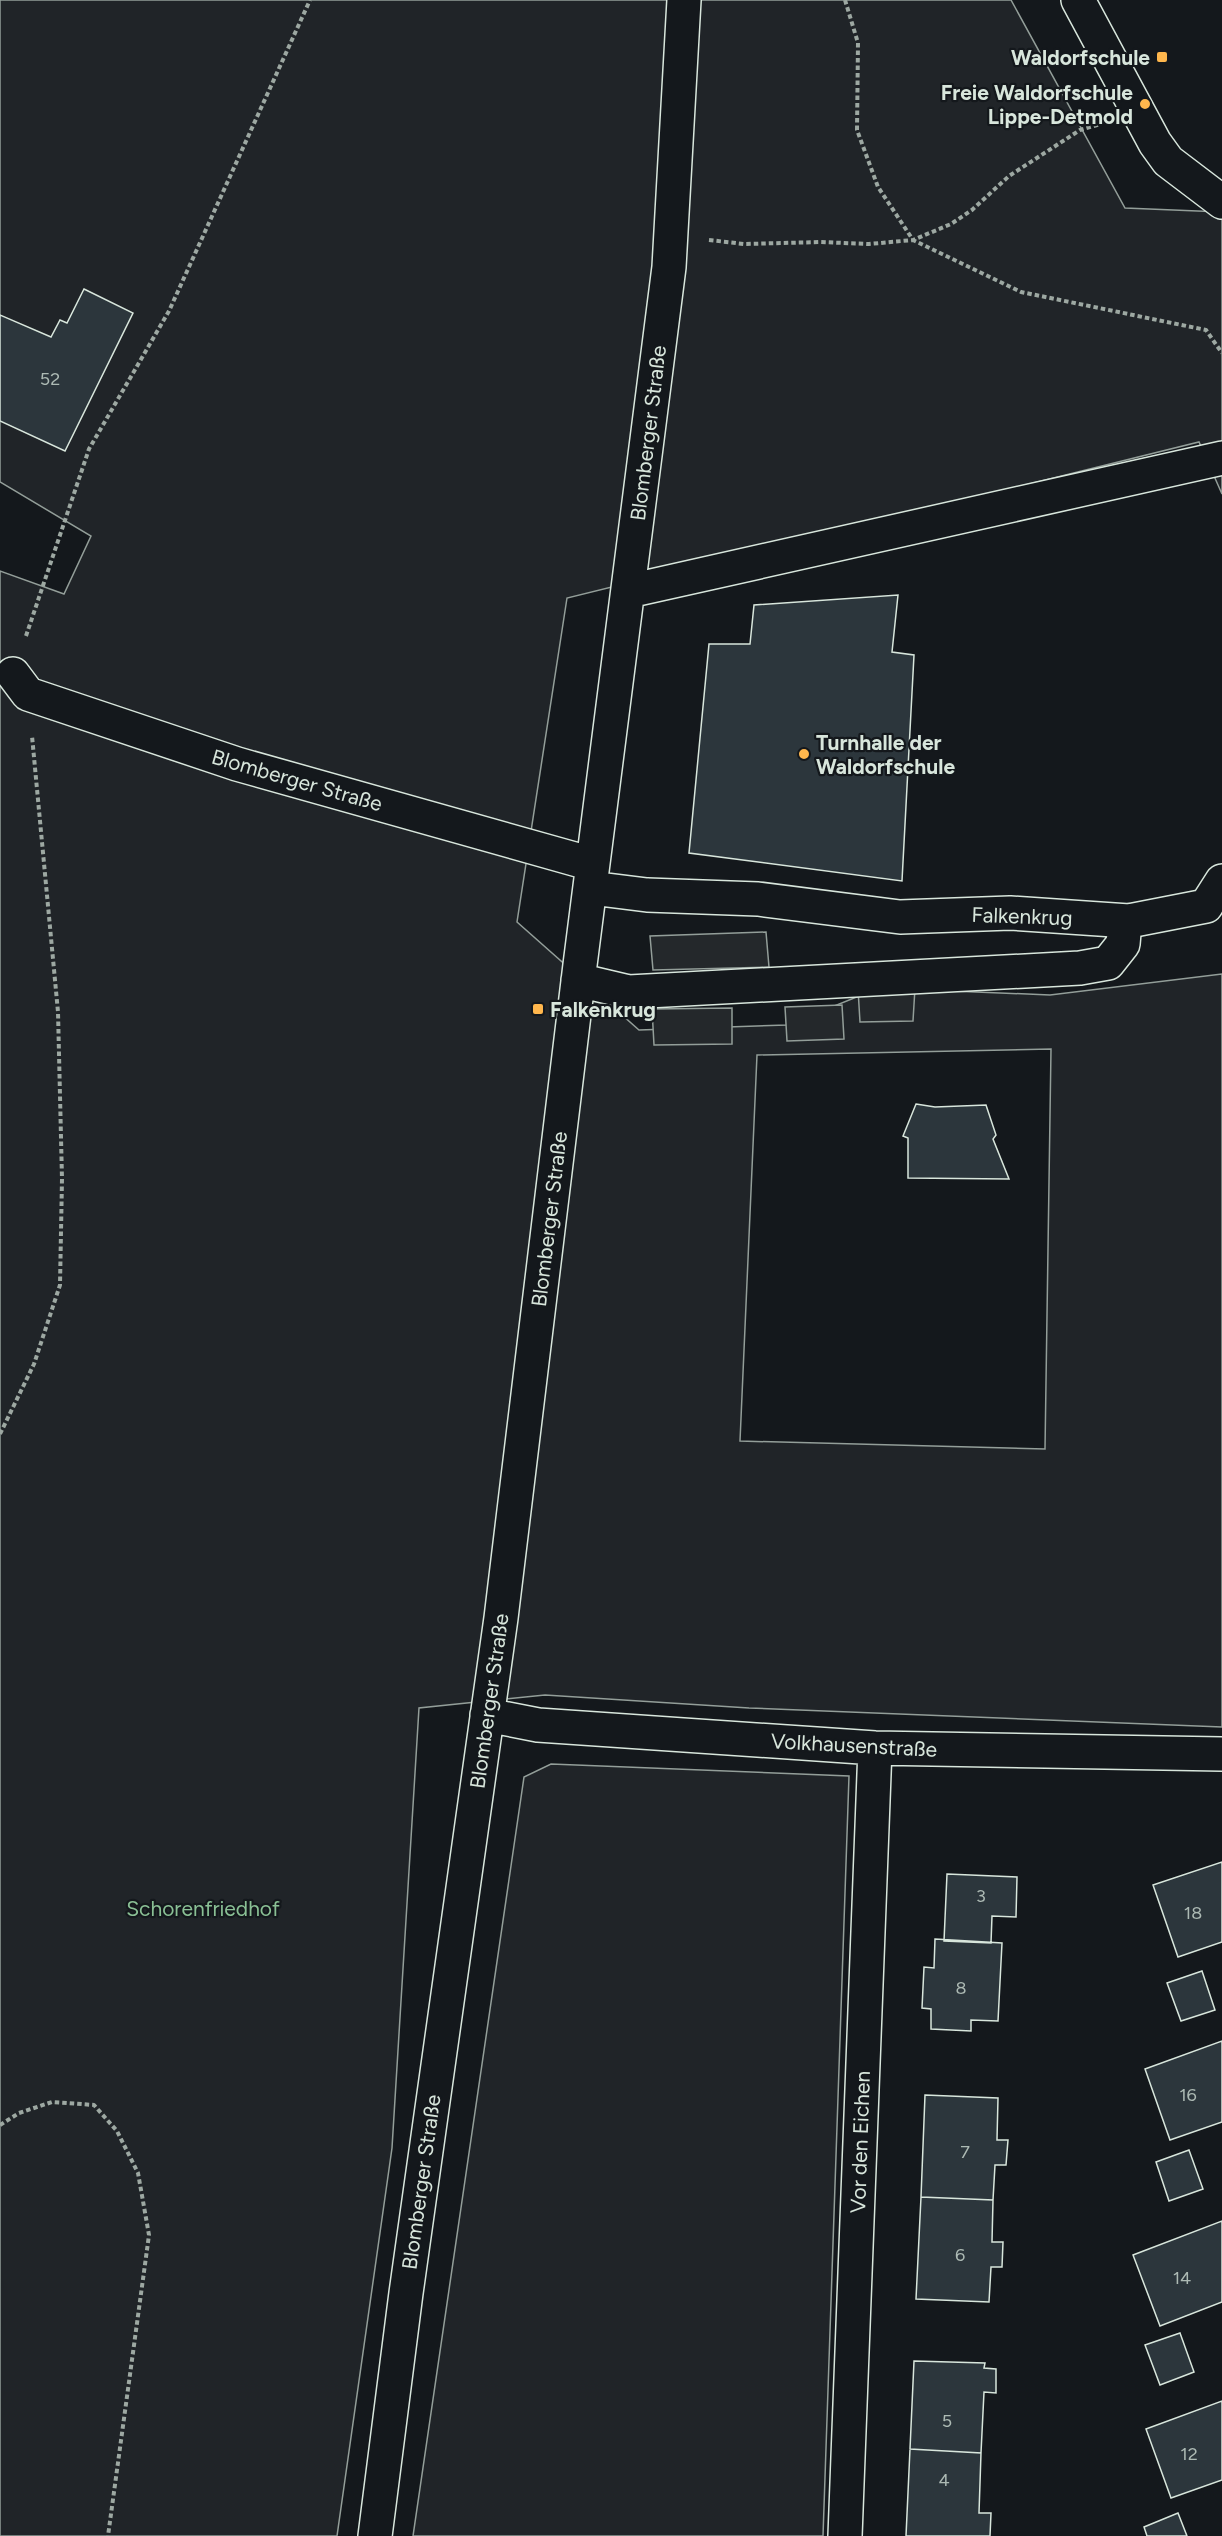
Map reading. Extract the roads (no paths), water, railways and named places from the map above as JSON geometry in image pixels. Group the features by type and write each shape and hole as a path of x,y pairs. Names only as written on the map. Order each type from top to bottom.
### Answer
{"street":[{"name":"Blomberger Straße","path":"375,2536 406,2293 501,1618 578,980 673,232 684,0"},
{"path":"1078,0 1155,143 1168,161 1222,202"},
{"path":"629,591 1222,458"},
{"name":"Blomberger Straße","path":"13,674 28,694 237,764 592,876"},
{"name":"Falkenkrug","path":"592,876 647,895 758,899 900,916 1011,913 1125,921 1206,906 1222,880"},
{"path":"578,980 629,992 1080,968 1108,963 1124,944 1125,921"},
{"name":"Volkhausenstraße","path":"487,1715 538,1725 875,1748 1222,1754"},
{"name":"Vor den Eichen","path":"845,2536 875,1748"}],"place":[{"name":"Waldorfschule","path":"1162,57"},
{"name":"Freie Waldorfschule Lippe-Detmold","path":"1145,104"},
{"name":"Turnhalle der Waldorfschule","path":"804,754"},
{"name":"Falkenkrug","path":"538,1009"}],"park label":[{"name":"Schorenfriedhof","path":"203,1908"}]}
